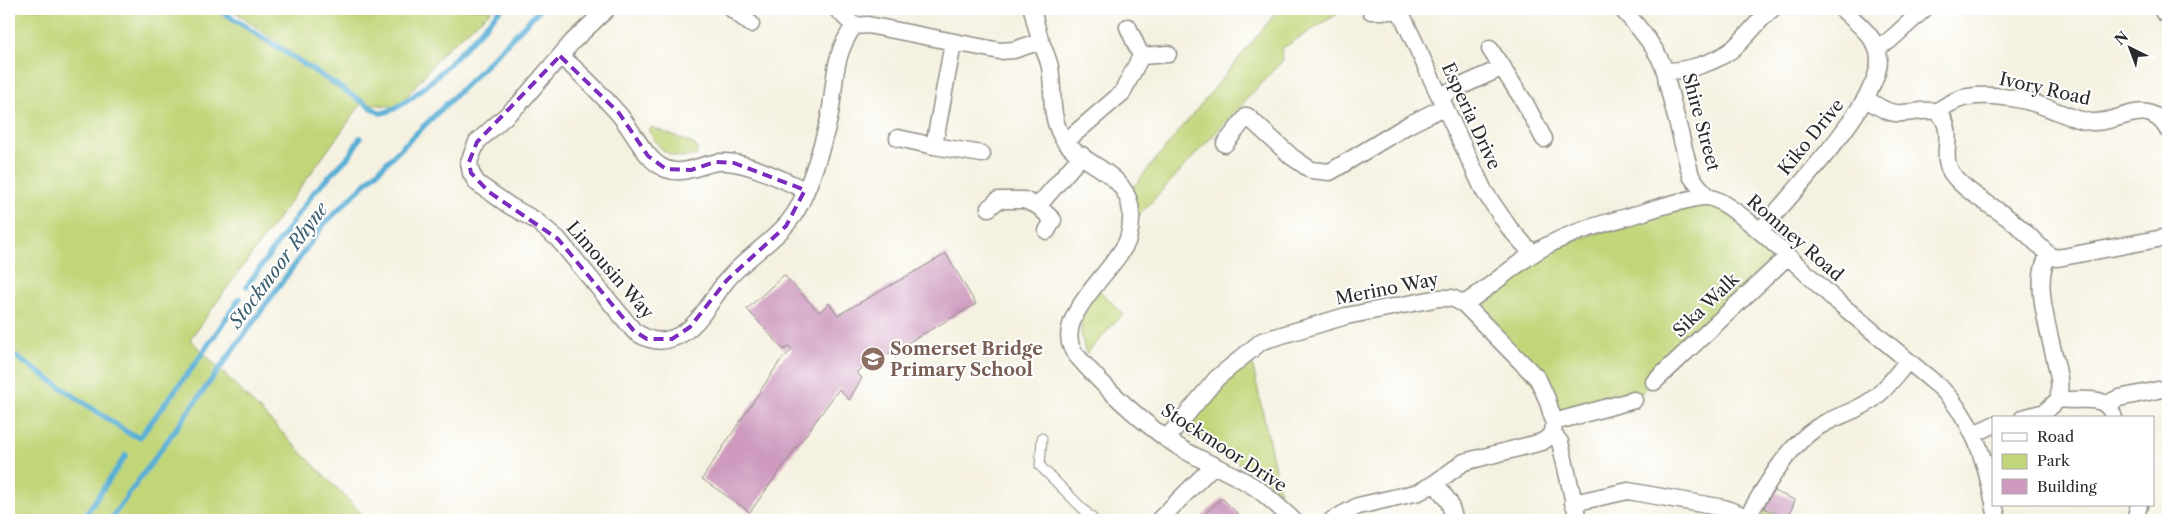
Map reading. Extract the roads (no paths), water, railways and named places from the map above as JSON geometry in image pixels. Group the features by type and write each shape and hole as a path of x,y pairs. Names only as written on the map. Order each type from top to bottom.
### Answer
{"street":[{"name":"Limousin Way","path":"607,9 573,41 520,103 477,142 469,162 471,173 477,182 488,192 535,220 558,239 634,331 647,339 661,341 672,339 690,327 727,280 744,262 786,226 795,215 806,190 828,122 839,52 854,26"},
{"path":"732,9 752,24"},
{"path":"838,9 854,26 868,25 1000,51 1014,50 1041,41"},
{"name":"Stockmoor Drive","path":"1032,9 1050,66 1052,104 1056,124 1065,142 1108,174 1124,192 1130,205 1131,224 1128,239 1122,250 1082,303 1071,324 1071,341 1074,353 1096,377 1166,439 1256,488 1293,520"},
{"name":"Shire Street","path":"1622,9 1644,35 1667,71 1667,82 1691,176 1707,197"},
{"path":"1667,71 1680,71 1715,59 1730,51 1772,9"},
{"path":"1842,9 1856,22 1878,53 1924,9"},
{"name":"Esperia Drive","path":"1371,11 1400,11 1484,191 1510,229 1533,254"},
{"path":"1128,27 1141,56"},
{"path":"934,146 953,43"},
{"path":"1490,49 1503,67 1544,139"},
{"name":"Kiko Drive","path":"1760,231 1818,163 1867,99 1876,77 1878,53"},
{"path":"1141,56 1168,54"},
{"path":"560,56 618,113 648,156 657,164 675,172 691,170 715,162 734,162 806,190"},
{"path":"1065,142 1122,93 1132,70 1141,56"},
{"path":"1225,144 1247,116 1292,157 1305,166 1311,170 1330,172 1442,102 1503,67"},
{"name":"Ivory Road","path":"1937,111 1967,97 1987,96 2046,107 2093,122 2144,111 2154,114 2168,130"},
{"path":"1867,99 1882,110 1895,114 1914,113 1925,110 1937,111 1945,118 1948,132 1947,156 1951,172 1962,184 2012,221 2049,256 2063,257 2168,237"},
{"path":"898,138 982,154"},
{"path":"1038,206 1082,155"},
{"path":"1578,520 1560,442 1554,428 1547,399 1538,379 1464,304 1489,288 1533,254 1554,242 1584,230 1657,208 1707,197"},
{"name":"Romney Road","path":"1707,197 1730,208 1760,231 1839,303 1941,388 1956,403 1974,434 1992,497"},
{"path":"989,208 998,200 1024,200 1038,206 1053,220 1047,231"},
{"path":"2030,416 2045,412 2059,399 2060,381 2042,294 2042,269 2049,256"},
{"name":"Sika Walk","path":"1654,382 1787,257"},
{"name":"Merino Way","path":"1166,439 1217,378 1262,341 1346,316 1439,298 1452,298 1464,304"},
{"path":"1573,503 1628,491 1724,508 1748,519 1788,455 1808,433 1826,421 1862,406 1880,394 1908,361"},
{"path":"2059,399 2070,401 2100,400 2110,411 2119,398 2168,388"},
{"path":"1332,520 1358,506 1419,492 1464,462 1542,442 1554,428 1634,400"},
{"path":"1974,434 1992,425"},
{"path":"1159,520 1214,465"},
{"path":"1435,483 1449,502 1455,520"},
{"path":"1994,506 1998,520"},
{"path":"2134,520 2139,506"}],"lane":[{"path":"1042,438 1040,466 1094,520"}],"waterway":[{"path":"218,9 380,113 393,109 409,100 426,86 444,70 501,9"},
{"name":"Stockmoor Rhyne","path":"110,520 324,224 482,69 540,9"},
{"path":"247,286 314,192 350,155 348,158 360,138"},
{"path":"9,352 130,434 140,437 195,364 240,298"},
{"path":"82,520 126,455"}],"place":[{"name":"Somerset Bridge Primary School","path":"873,359"}]}
